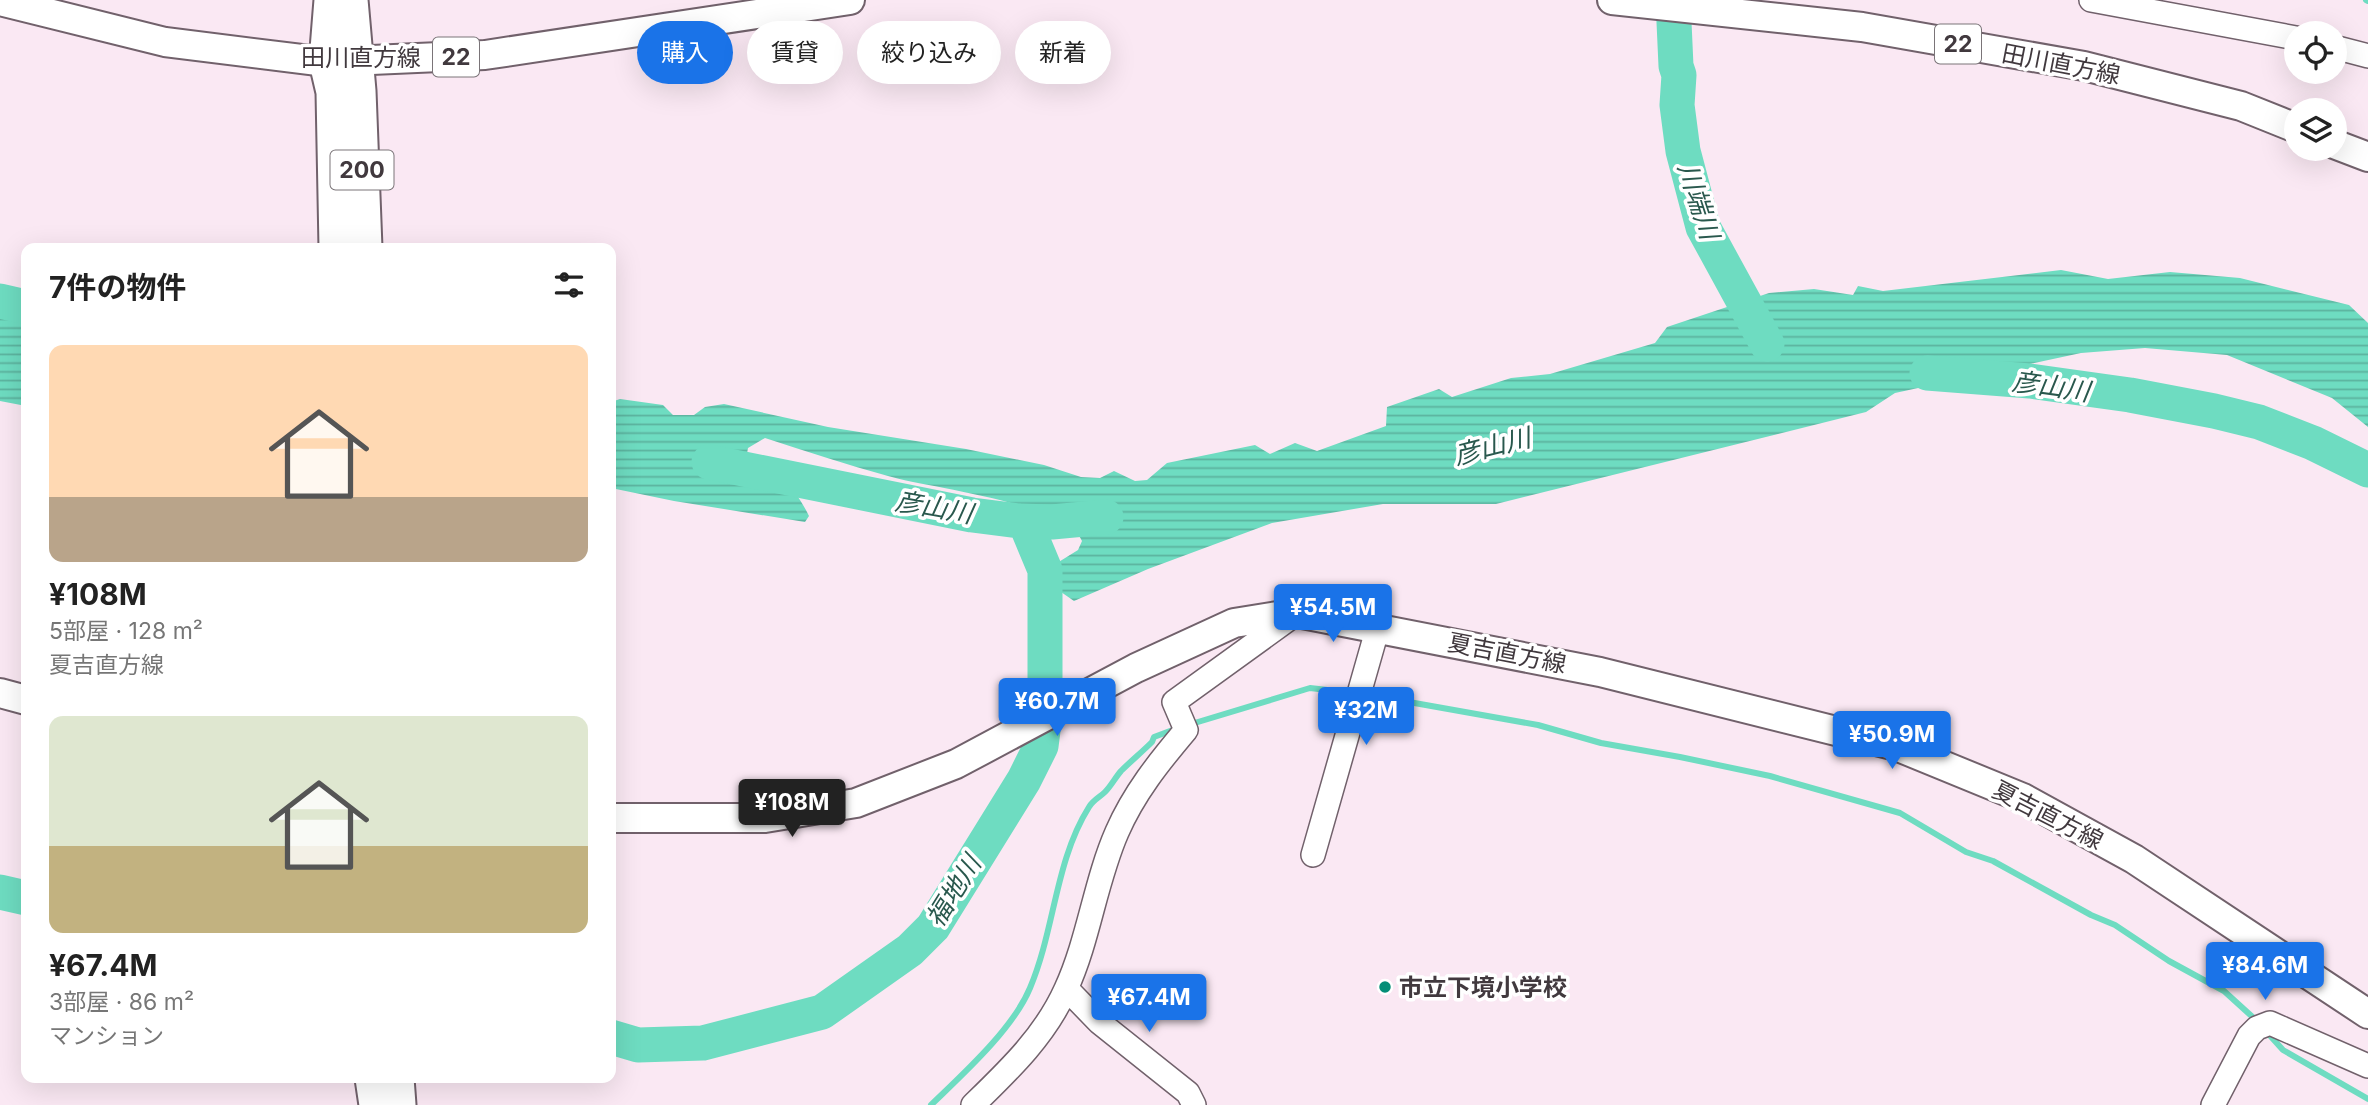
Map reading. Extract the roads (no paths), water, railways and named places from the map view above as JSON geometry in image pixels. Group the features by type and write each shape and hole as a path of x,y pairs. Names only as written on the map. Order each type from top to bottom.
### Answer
{"highway":[{"name":"200","path":"331,0 364,243"},
{"name":"200","path":"336,243 343,77 351,0"},
{"path":"373,1083 376,1105"},
{"path":"397,1083 399,1105"}],"main road":[{"name":"田川直方線","path":"0,1 57,8 165,43 343,77 850,0"},
{"name":"田川直方線","path":"1612,0 1862,27 2084,66 2241,106 2284,123"},
{"path":"2347,149 2368,157"},
{"name":"夏吉直方線","path":"616,818 765,818 856,803 956,764 1136,668 1234,623 1297,613 1600,672 1896,746 2022,798 2134,859 2368,1014"},
{"path":"0,693 21,699"}],"street":[{"path":"2091,0 2284,35"},
{"path":"2347,50 2368,56"},
{"path":"973,1105 1020,1060 1048,1023 1067,989 1117,832 1146,778 1186,730 1174,702 1297,613"},
{"path":"1313,855 1378,627"},
{"path":"1067,989 1099,1022 1188,1093 1194,1105"},
{"path":"2213,1105 2249,1037 2257,1028 2270,1023 2368,1066"}],"water":[{"path":"2061,270 2108,279 2170,272 2240,278 2349,305 2368,323 2368,427 2332,398 2227,355 2145,348 2081,353 1895,393 1866,412 1496,504 1383,504 1272,523 1148,569 1074,601 1052,583 1048,574 1049,568 1078,550 1082,541 1071,528 1051,516 994,499 888,476 765,438 748,448 749,466 762,477 793,491 809,516 805,522 616,489 616,400 620,399 663,405 673,415 694,415 705,407 724,404 828,427 966,449 1044,465 1081,477 1100,478 1114,471 1135,481 1147,480 1167,463 1255,445 1270,454 1295,443 1317,451 1386,426 1387,407 1439,389 1452,397 1511,378 1550,374 1655,343 1667,327 1769,293 1814,289 1853,295 1858,286 1883,291"},
{"path":"0,303 21,305 21,405 0,401"}],"waterway":[{"name":"川端川","path":"1673,0 1676,66 1679,75 1677,105 1683,151 1703,227 1767,344"},
{"name":"彦山川","path":"0,301 21,306"},
{"name":"彦山川","path":"1927,373 2030,381 2130,395 2214,411 2259,422 2313,443 2368,470"},
{"name":"彦山川","path":"709,462 972,515 1052,522 1106,517"},
{"name":"福地川","path":"616,1038 638,1045 703,1043 822,1012 910,950 933,927 1024,780 1041,746 1045,715 1045,570 1025,522"},
{"path":"1188,725 1310,688 1353,693"},
{"path":"1364,694 1538,725 1601,743 1770,776 1900,813 1966,852 1993,861 2091,915 2115,925 2169,961 2224,991 2257,1021"},
{"path":"931,1105 1000,1035 1022,1004 1038,965 1069,850 1092,802 1107,790 1121,771 1154,737 1178,728"},
{"name":"福地川","path":"0,892 21,897"},
{"path":"2264,1029 2283,1050 2368,1099"}],"place":[{"name":"市立下境小学校","path":"1385,987"}]}
